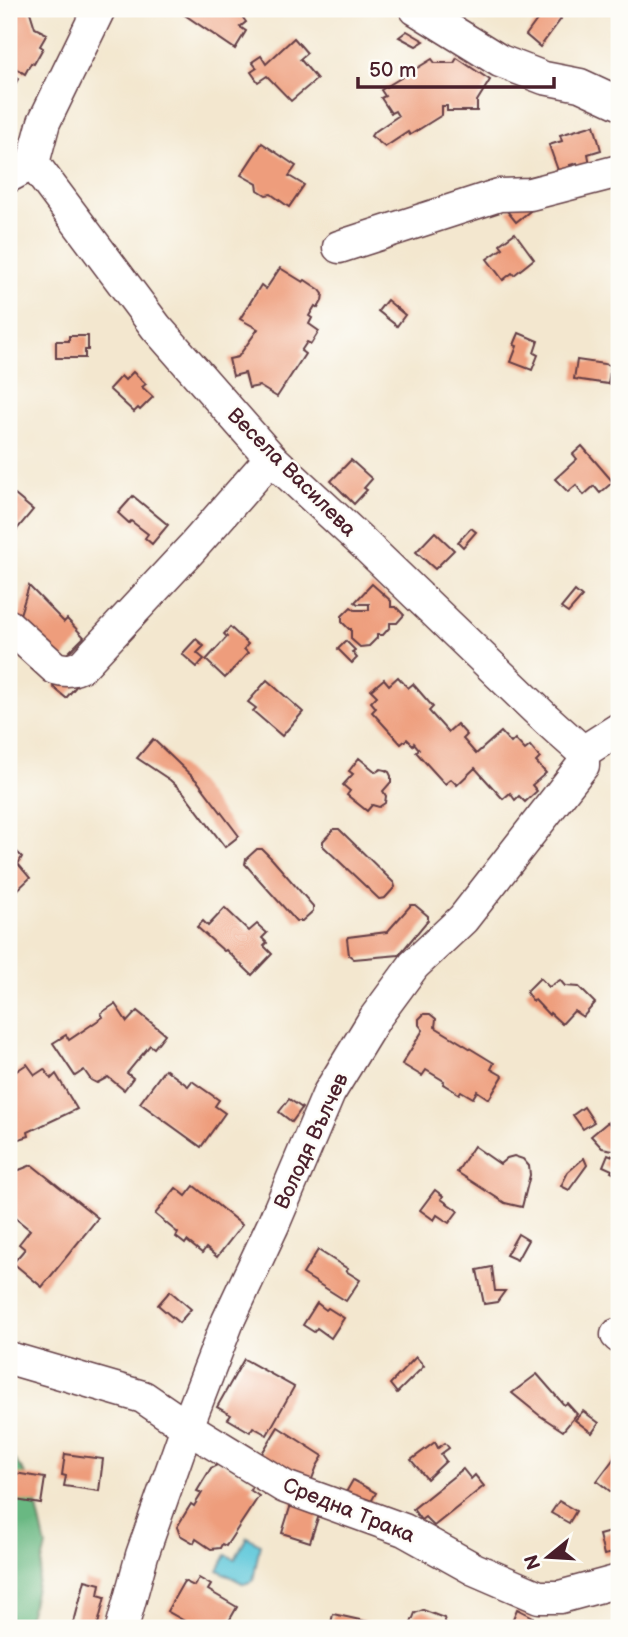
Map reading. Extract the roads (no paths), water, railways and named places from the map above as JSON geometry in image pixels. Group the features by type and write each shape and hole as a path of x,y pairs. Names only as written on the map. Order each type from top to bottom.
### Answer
{"street":[{"path":"21,170 99,9"},
{"path":"416,9 500,61 544,78 580,85 619,103"},
{"name":"Весела Василева","path":"21,170 271,458 583,752"},
{"path":"339,247 499,195 530,194 619,171"},
{"path":"9,626 55,668 70,670 83,666 271,458"},
{"path":"583,752 619,729"},
{"name":"Володя Вълчев","path":"122,1628 142,1555 228,1321 273,1225 329,1093 375,1018 414,965 463,919 583,765 583,752"},
{"name":"Средна Трака","path":"9,1357 143,1398 285,1487 404,1530 474,1569 539,1597 560,1597 619,1581"}],"water":[{"path":"247,1537 260,1544 253,1581 244,1584 218,1570 226,1555 235,1559"}]}
